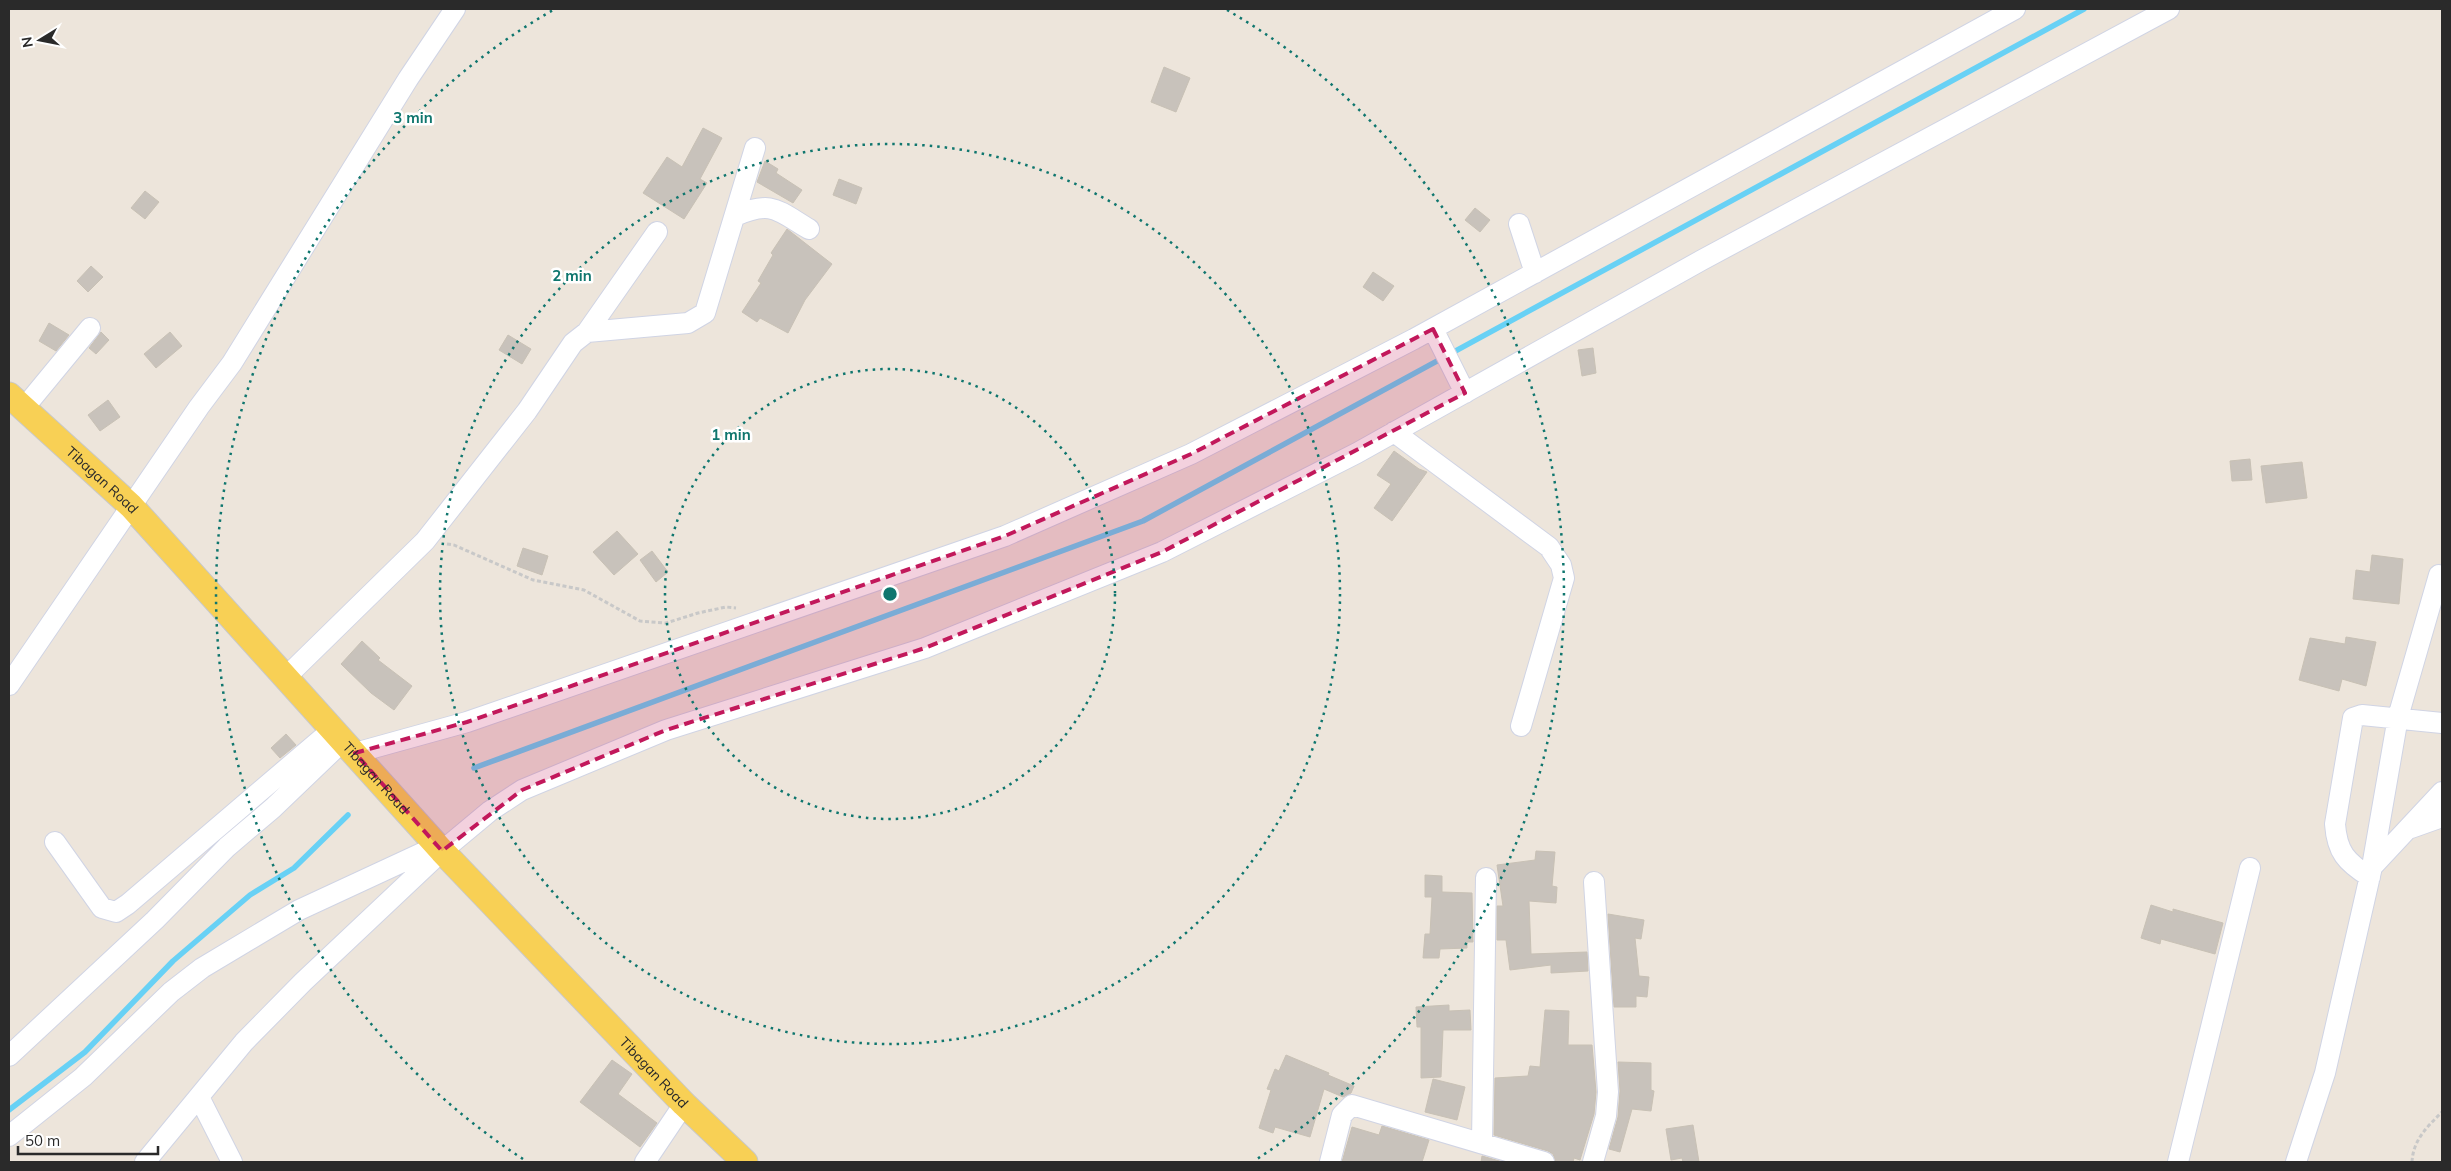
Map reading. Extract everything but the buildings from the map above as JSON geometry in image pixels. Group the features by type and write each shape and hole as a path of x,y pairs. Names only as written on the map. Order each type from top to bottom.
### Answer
{"main road":[{"name":"Tibagan Road","path":"17,401 131,506 439,848 684,1104 745,1162"}],"street":[{"path":"9,685 232,362 408,79 456,9"},
{"path":"55,842 102,908 116,912 344,741 466,722 1005,536 1191,454 1436,334 1535,273 2015,9"},
{"path":"145,1162 244,1042 303,982 439,848 522,790 666,730 925,648 1153,556 1394,432 1463,387 2169,9"},
{"path":"587,332 688,323 705,313 755,148"},
{"path":"735,216 763,206 775,210 809,229"},
{"path":"1519,224 1535,273"},
{"path":"286,678 424,541 527,411 573,343 587,332 657,232"},
{"path":"17,401 90,328"},
{"path":"1436,334 1463,387"},
{"path":"1394,432 1549,547 1561,565 1564,578 1521,726"},
{"path":"2296,1162 2325,1073 2371,872 2398,717 2439,576"},
{"path":"2371,872 2345,859 2336,839 2335,824 2353,718 2362,715 2398,717 2442,723"},
{"path":"9,1056 155,920 228,847 273,808 344,741"},
{"path":"2371,872 2405,831 2442,792"},
{"path":"2405,831 2442,817"},
{"path":"9,1136 83,1076 171,992 202,968 299,910 439,848"},
{"path":"2178,1162 2250,868"},
{"path":"1482,1142 1477,947 1486,878"},
{"path":"1593,1162 1606,1116 1608,1092 1594,882"},
{"path":"199,1098 232,1162"},
{"path":"644,1162 684,1104"},
{"path":"1330,1162 1342,1116 1352,1105 1482,1142 1544,1162"}],"path":[{"path":"424,541 454,545 533,580 584,590 640,621 666,623 726,607 745,609 767,618"},
{"path":"2412,1162 2413,1151 2425,1128 2442,1112"}],"highlighted area":[{"path":"1433,329 1461,381 1465,393 1162,552 925,648 666,730 522,790 442,851 355,753 467,722 1005,536 1191,454"}],"waterway":[{"path":"474,768 1143,521 2084,9"},
{"path":"9,1110 85,1052 173,961 250,895 294,868 348,815"}]}
